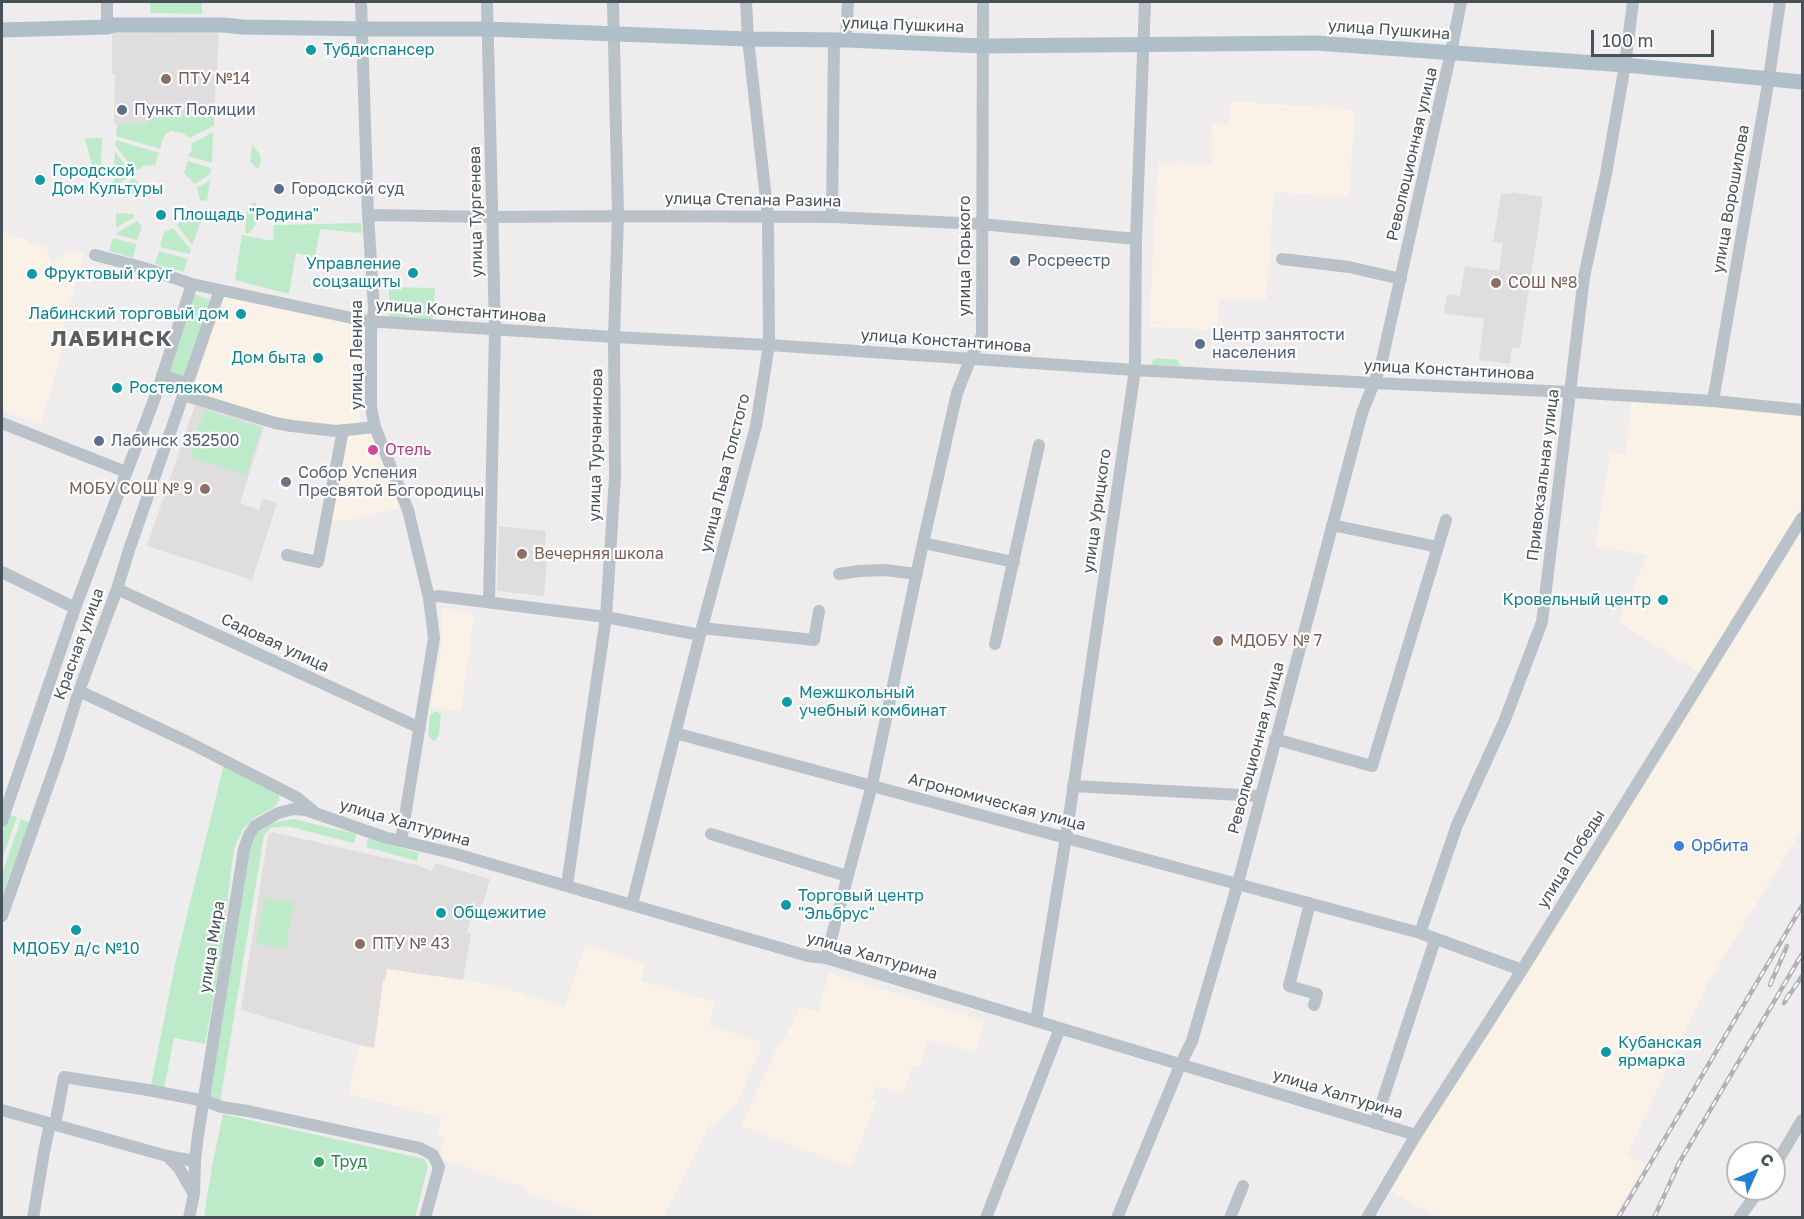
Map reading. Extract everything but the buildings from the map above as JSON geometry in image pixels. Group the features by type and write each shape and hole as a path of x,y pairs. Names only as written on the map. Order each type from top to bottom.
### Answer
{"main road":[{"name":"улица Пушкина","path":"2,30 115,25 224,25 362,29 488,29 982,46 1315,43 1625,65 1803,81"}],"street":[{"path":"107,2 107,27"},
{"name":"улица Ленина","path":"361,2 368,215 375,321 371,332 371,408 375,427 408,510 432,598 434,638 404,842"},
{"name":"улица Тургенева","path":"488,2 495,329 489,602"},
{"name":"улица Турчанинова","path":"567,885 606,617 615,477 614,337 618,216 613,2"},
{"name":"улица Льва Толстого","path":"632,904 756,426 769,345 768,216 746,2"},
{"path":"832,217 840,40 848,2"},
{"name":"улица Горького","path":"826,958 872,785 957,393 982,335 983,2"},
{"name":"улица Урицкого","path":"1036,1021 1066,837 1135,370 1136,239 1145,2"},
{"name":"Революционная улица","path":"1117,1218 1192,1041 1238,883 1362,413 1381,365 1461,2"},
{"name":"Привокзальная улица","path":"1420,933 1457,825 1504,722 1542,622 1584,277 1606,174 1625,65 1633,2"},
{"name":"улица Ворошилова","path":"1713,401 1780,2"},
{"name":"улица Степана Разина","path":"368,215 832,217 981,224 1136,239"},
{"name":"улица Константинова","path":"95,255 192,284 366,321 1135,370 1373,384 1570,392 1713,401 1803,410"},
{"path":"1282,259 1349,267 1401,279"},
{"name":"Красная улица","path":"2,821 75,608 162,375 192,284"},
{"name":"Красная улица","path":"2,916 220,290"},
{"path":"375,321 376,409 415,515 432,598 438,614 436,665 424,717 418,759 419,771 404,842"},
{"path":"162,375 185,389 275,423 329,430 375,427"},
{"path":"2,423 126,472"},
{"path":"287,555 318,562 343,430"},
{"path":"995,644 1039,445"},
{"name":"улица Победы","path":"1367,1218 1416,1135 1522,970 1803,518"},
{"path":"1275,739 1372,766 1446,520"},
{"path":"1332,525 1438,547"},
{"path":"923,543 1014,562"},
{"path":"839,574 885,570 917,574"},
{"path":"2,572 75,608"},
{"name":"Садовая улица","path":"117,589 420,728"},
{"path":"432,598 489,602 701,632 814,640 819,611"},
{"name":"улица Халтурина","path":"79,691 188,742 296,797 317,814"},
{"name":"Агрономическая улица","path":"675,734 1420,933 1522,970"},
{"path":"1073,786 1260,796"},
{"name":"улица Халтурина","path":"278,813 294,809 317,814 384,837 456,854 567,885 808,956 826,958 1416,1135"},
{"name":"улица Мира","path":"189,1218 194,1194 198,1135 244,849 255,826 278,813"},
{"path":"711,834 847,876"},
{"path":"1310,903 1289,986 1317,994 1314,1005"},
{"path":"1375,1123 1435,940"},
{"path":"986,1218 1060,1028"},
{"path":"33,1218 44,1152 64,1077 205,1101 222,1107 420,1148 433,1155 439,1167 425,1218"},
{"path":"2,1110 167,1156 195,1161"},
{"path":"1786,1148 1803,1120"},
{"path":"167,1156 189,1148 198,1135"},
{"path":"167,1156 188,1180 194,1194"},
{"path":"1230,1218 1243,1186"},
{"path":"1739,1218 1751,1201"}],"shaded area":[{"name":"ПТУ №14","path":"219,33 214,116 165,115 165,117 148,123 114,124 115,74 112,74 112,34"},
{"path":"1231,101 1355,110 1349,197 1274,192 1266,300 1219,299 1217,330 1149,327 1158,163 1211,165 1212,123 1229,125"},
{"name":"СОШ №8","path":"1512,192 1543,197 1520,348 1512,348 1510,364 1479,360 1484,319 1444,313 1447,294 1460,296 1465,266 1499,271 1503,243 1493,242 1501,193 1511,194"},
{"path":"6,231 10,237 25,239 30,243 46,247 51,261 79,250 84,254 62,333 65,335 50,393 39,424 2,410 2,233"},
{"path":"221,296 363,325 360,427 276,421 199,393 194,385"},
{"path":"1631,400 1802,414 1802,506 1701,674 1618,622 1648,555 1595,546 1610,453 1626,455"},
{"name":"МОБУ СОШ № 9","path":"195,405 264,427 240,503 259,510 263,498 277,503 252,580 147,546"},
{"path":"346,434 371,434 402,507 347,521 332,520"},
{"name":"Вечерняя школа","path":"499,526 546,531 544,562 547,562 544,596 497,591"},
{"path":"1802,532 1802,829 1708,983 1668,1066 1627,1156 1645,1164 1614,1217 1440,1217 1411,1204 1389,1189"},
{"path":"442,607 474,614 461,711 431,706 442,644"},
{"name":"ПТУ № 43","path":"272,832 417,865 431,871 436,863 490,879 483,903 473,913 467,932 471,934 463,980 387,969 383,981 374,1048 241,1010 268,836"},
{"path":"585,945 645,964 641,981 715,1002 709,1025 760,1042 761,1049 736,1105 712,1126 710,1125 663,1217 598,1217 525,1192 526,1188 443,1159 442,1149 445,1137 436,1134 442,1117 349,1094 359,1045 374,1048 383,980 385,980 387,968 492,985 565,1006"},
{"path":"829,973 985,1021 976,1052 928,1040 920,1067 913,1065 903,1094 875,1086 871,1100 876,1102 851,1167 741,1126 777,1048 793,1024 799,1007 818,1012"}],"green space":[{"path":"150,2 202,2 202,14 150,13"},
{"path":"165,115 214,116 214,126 189,138 183,133 171,131 163,138 160,149 116,136 117,124 148,123 149,117 164,117"},
{"path":"213,132 212,163 188,156 192,150 191,144"},
{"path":"85,138 102,138 101,165 92,165"},
{"path":"116,140 159,153 155,165 142,166 135,171 115,145"},
{"path":"252,144 260,155 261,162 258,169 250,162"},
{"path":"115,151 132,174 121,183 123,185 119,193 113,191"},
{"path":"188,161 211,168 210,174 195,184 184,173"},
{"path":"134,177 141,187 135,194 123,193 127,184"},
{"path":"210,180 207,201 200,200 197,188"},
{"path":"252,203 256,203 256,209 259,209 258,217 254,227 249,233 245,233 247,208 252,207"},
{"path":"116,213 133,214 134,217 116,228"},
{"path":"182,219 201,221 192,245 177,225"},
{"path":"137,221 142,226 137,240 115,234"},
{"path":"361,223 362,233 320,229 315,258 296,253 289,294 235,280 242,235 273,241 274,225"},
{"path":"173,228 191,250 189,254 160,247 164,232"},
{"path":"113,238 136,244 133,258 109,251"},
{"path":"159,251 188,259 183,272 155,264"},
{"path":"389,287 435,288 433,320 389,317"},
{"path":"194,294 210,300 185,376 169,371"},
{"path":"1157,358 1178,360 1181,366 1152,365 1153,360"},
{"path":"204,410 261,427 247,475 190,457"},
{"path":"436,711 441,716 439,735 435,741 428,735 430,715"},
{"path":"224,764 274,790 279,796 279,802 273,808 254,818 243,829 234,849 220,961 205,1044 174,1038 164,1089 151,1085 176,960"},
{"path":"8,814 17,817 2,860 2,834"},
{"path":"21,819 29,822 2,897 2,874"},
{"path":"294,819 356,834 354,843 287,826 271,828 264,835 220,1102 209,1100 250,847 260,829 269,823"},
{"path":"368,838 419,853 417,861 366,847"},
{"path":"264,898 294,902 286,949 256,944"},
{"name":"Труд","path":"223,1114 424,1159 428,1166 415,1217 204,1217"}],"railway":[{"path":"1618,1218 1802,906"},
{"path":"1770,985 1787,946"},
{"path":"1654,1218 1679,1163 1802,954"},
{"path":"1789,994 1784,1003 1802,976"}],"place":[{"name":"Тубдиспансер","path":"311,50"},
{"name":"ПТУ №14","path":"166,79"},
{"name":"Пункт Полиции","path":"122,110"},
{"name":"Городской Дом Культуры","path":"40,180"},
{"name":"Городской суд","path":"279,189"},
{"name":"Площадь \"Родина\"","path":"161,215"},
{"name":"Росреестр","path":"1015,261"},
{"name":"Управление соцзащиты","path":"413,273"},
{"name":"Фруктовый круг","path":"32,274"},
{"name":"СОШ №8","path":"1496,283"},
{"name":"Лабинский торговый дом","path":"241,314"},
{"name":"Центр занятости населения","path":"1200,344"},
{"name":"Дом быта","path":"318,358"},
{"name":"Ростелеком","path":"117,388"},
{"name":"Лабинск 352500","path":"99,441"},
{"name":"Отель","path":"373,450"},
{"name":"Собор Успения Пресвятой Богородицы","path":"286,482"},
{"name":"МОБУ СОШ № 9","path":"205,489"},
{"name":"Вечерняя школа","path":"522,554"},
{"name":"Кровельный центр","path":"1663,600"},
{"name":"МДОБУ № 7","path":"1218,641"},
{"name":"Межшкольный учебный комбинат","path":"787,702"},
{"name":"Орбита","path":"1679,846"},
{"name":"Торговый центр \"Эльбрус\"","path":"786,905"},
{"name":"Общежитие","path":"441,913"},
{"name":"МДОБУ д/с №10","path":"76,930"},
{"name":"ПТУ № 43","path":"360,944"},
{"name":"Кубанская ярмарка","path":"1606,1052"},
{"name":"Труд","path":"319,1162"}],"district":[{"name":"ЛАБИНСК","path":"112,339"}]}
